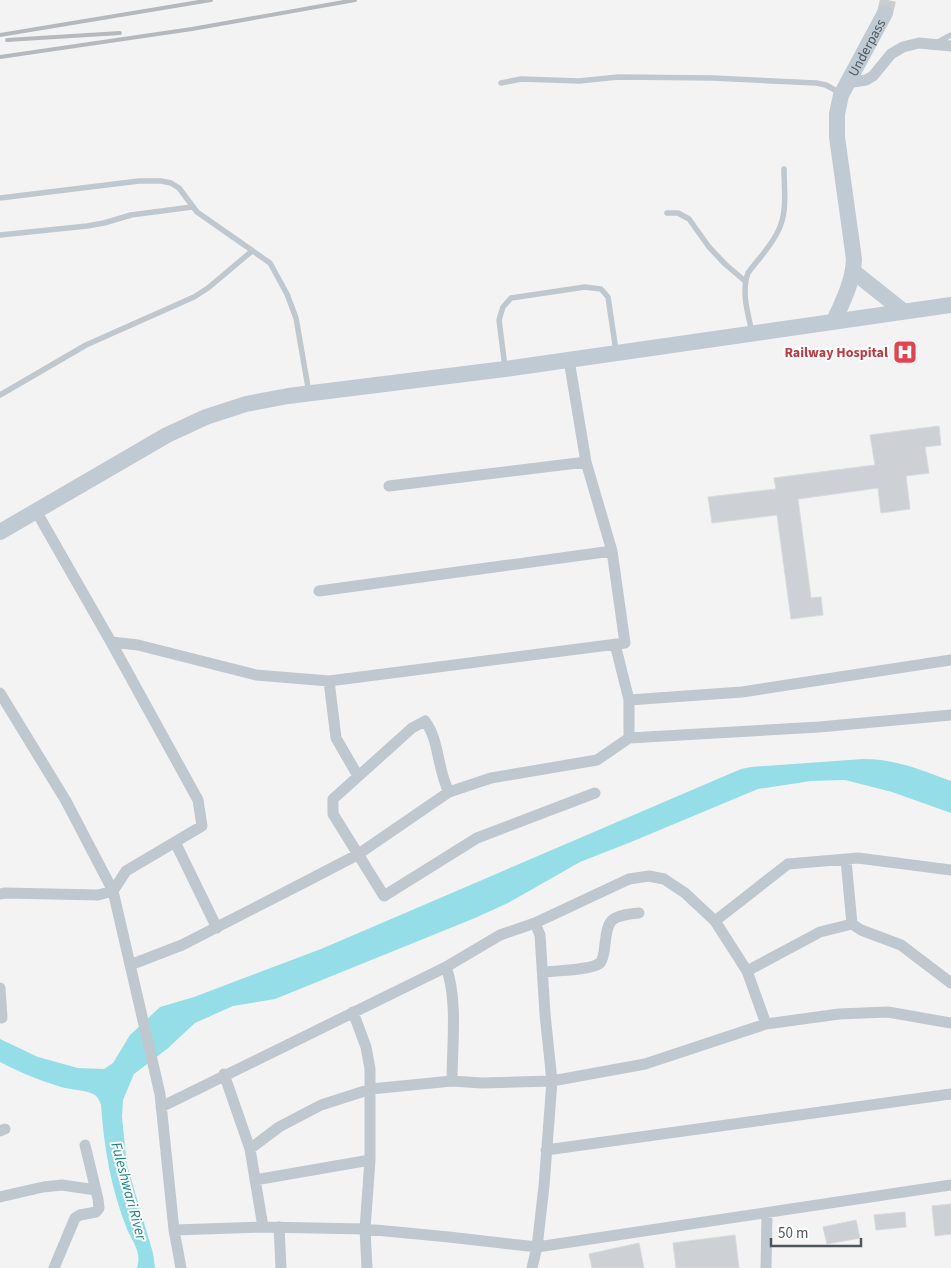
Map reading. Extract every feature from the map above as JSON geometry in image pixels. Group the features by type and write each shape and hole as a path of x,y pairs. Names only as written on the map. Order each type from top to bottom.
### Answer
{"main road":[{"name":"Underpass","path":"854,272 854,259 837,137 837,114 844,89 886,13"},
{"path":"834,322 854,272 903,312"},
{"path":"0,532 167,435 193,422 246,404 951,305"}],"street":[{"path":"844,89 873,76 891,54 903,48 919,43 951,46"},
{"path":"111,642 138,645 256,675 329,681 626,643 612,551 586,462 569,360"},
{"path":"389,486 586,462"},
{"path":"0,894 98,895 113,890 126,871 202,826 198,800 36,511"},
{"path":"319,591 612,551"},
{"path":"615,644 629,700 629,738"},
{"path":"629,700 742,692 951,660"},
{"path":"329,681 336,738 358,776"},
{"path":"0,693 66,801 113,890 160,1094 174,1230 181,1268"},
{"path":"130,965 182,946 217,928 357,855 449,792 491,778 597,760 629,738 819,727 951,715"},
{"path":"449,792 443,780 432,730 426,721 412,728 333,798 332,814 384,896 477,838 595,793"},
{"path":"175,842 217,928"},
{"path":"715,921 788,864 858,858 951,870"},
{"path":"846,860 852,924"},
{"path":"161,1107 224,1074 446,967 500,934 535,923 629,878 649,876 664,879 686,893 715,921 747,971 766,1024"},
{"path":"543,972 589,967 599,964 603,958 609,923 614,917 622,914 639,913"},
{"path":"532,1268 537,1247 544,1186 552,1081 540,935 535,923"},
{"path":"747,971 820,932 852,924 861,930 901,945 951,983"},
{"path":"446,967 453,1000 452,1082"},
{"path":"0,988 2,1018"},
{"path":"353,1012 366,1047 370,1069 370,1160 365,1229 367,1268"},
{"path":"250,1149 279,1127 321,1105 371,1089 452,1082 552,1081 645,1064 766,1024 839,1014 888,1012 951,1024"},
{"path":"224,1074 250,1149 263,1227"},
{"path":"546,1150 951,1094"},
{"path":"54,1268 75,1218 96,1212 99,1208 85,1145"},
{"path":"255,1180 370,1160"},
{"path":"0,1197 43,1187 62,1185 96,1190"},
{"path":"174,1230 263,1227 365,1229 448,1236 537,1247 951,1185"},
{"path":"766,1268 767,1214"},
{"path":"280,1227 281,1268"}],"lane":[{"path":"935,44 951,35"},
{"path":"501,82 521,79 579,81 618,77 713,78 816,83 844,89"},
{"path":"752,333 745,280 775,237 781,225 784,200 784,169"},
{"path":"0,198 140,181 161,181 171,183 179,188 197,212 270,263 296,318 309,394"},
{"path":"0,235 87,226 131,215 192,207"},
{"path":"668,213 678,213 689,219 725,264 745,280"},
{"path":"0,395 86,345 194,297 252,252"},
{"path":"505,369 499,320 503,307 511,298 585,287 600,289 608,297 617,353"}],"water":[{"name":"Fuleshwari River","path":"863,759 897,763 951,781 951,813 892,792 845,780 811,781 758,789 580,862 508,903 475,918 275,999 233,1006 195,1023 167,1049 134,1074 123,1100 122,1117 127,1165 153,1253 155,1268 137,1268 138,1252 121,1214 113,1184 106,1153 101,1105 97,1097 87,1092 45,1082 0,1062 0,1039 38,1057 78,1068 104,1069 113,1063 130,1035 160,1007 194,997 321,949 741,769"}],"building":[{"path":"939,426 941,445 925,447 929,473 906,476 910,509 881,513 878,488 798,499 811,598 821,597 823,615 791,619 777,515 712,523 708,497 776,489 774,478 875,465 870,435"},
{"path":"951,1204 951,1234 935,1236 932,1206"},
{"path":"905,1212 906,1227 876,1230 874,1215"},
{"path":"856,1220 860,1238 827,1244 823,1227"},
{"path":"735,1235 739,1268 676,1268 673,1243"},
{"path":"639,1243 644,1268 592,1268 589,1254"}],"tunnel":[{"path":"885,13 888,0"}],"railway":[{"path":"0,35 211,0"},
{"path":"0,57 192,29 355,0"},
{"path":"7,40 120,33"}],"place":[{"name":"Railway Hospital","path":"905,352"}]}
